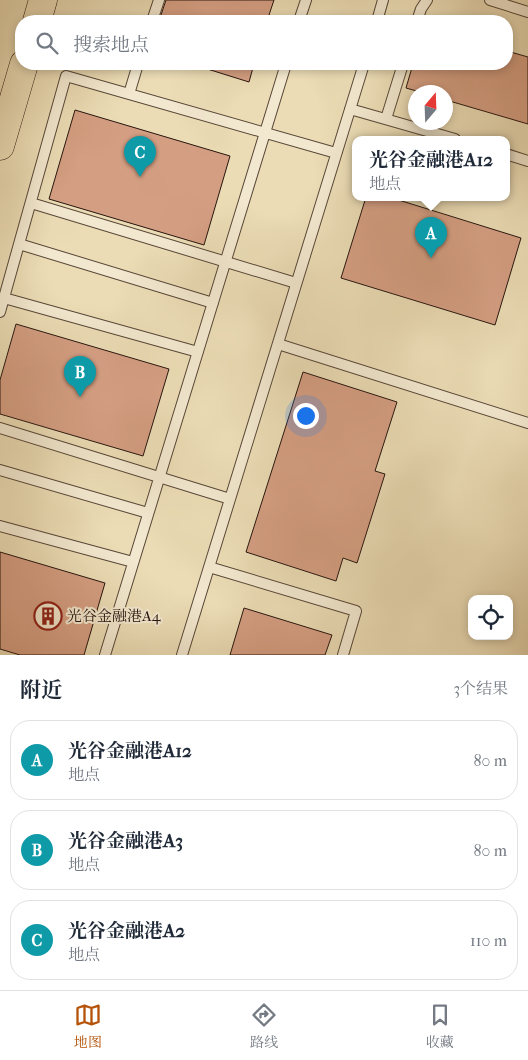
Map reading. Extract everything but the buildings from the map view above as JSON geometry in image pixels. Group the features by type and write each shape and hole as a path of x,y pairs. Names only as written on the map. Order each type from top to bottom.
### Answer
{"highway":[{"path":"39,15 43,0"},
{"path":"4,134 22,70"}],"lane":[{"path":"154,15 158,0"},
{"path":"301,15 306,0"},
{"path":"379,15 384,0"},
{"path":"419,15 427,0"},
{"path":"490,0 528,12"},
{"path":"129,94 136,70"},
{"path":"105,655 284,70"},
{"path":"182,655 362,70"},
{"path":"386,119 401,70"},
{"path":"0,312 66,76 336,153"},
{"path":"350,109 445,136"},
{"path":"510,155 528,161"},
{"path":"30,203 296,283"},
{"path":"19,244 213,302"},
{"path":"4,298 198,352"},
{"path":"278,344 528,423"},
{"path":"0,428 230,499"},
{"path":"0,470 148,513"},
{"path":"0,526 134,562"},
{"path":"209,568 356,611 347,654"}],"place":[{"name":"光谷金融港A2","path":"140,177"},
{"name":"光谷金融港A12","path":"431,258"},
{"name":"光谷金融港A3","path":"80,397"},
{"name":"光谷金融港A4","path":"48,616"}]}
